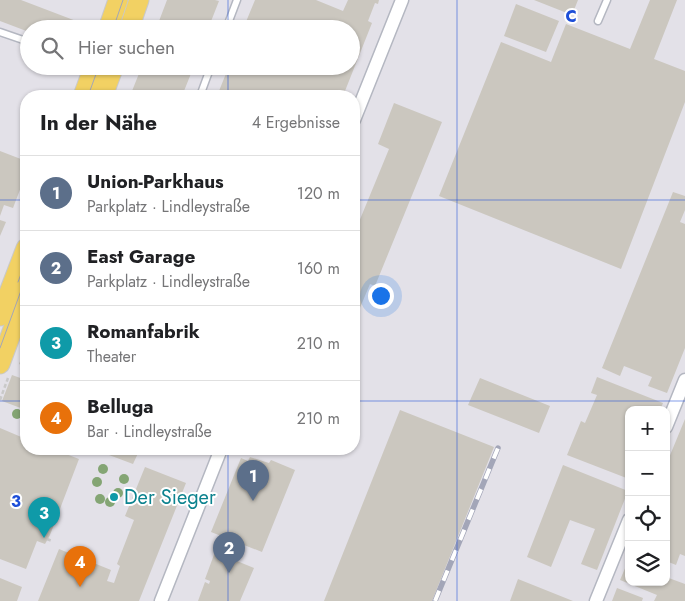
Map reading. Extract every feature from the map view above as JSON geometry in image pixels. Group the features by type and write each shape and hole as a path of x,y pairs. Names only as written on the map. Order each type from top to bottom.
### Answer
{"main road":[{"path":"111,20 118,0"},
{"path":"132,20 139,0"},
{"path":"85,90 91,75"},
{"path":"105,90 111,75"},
{"path":"0,316 20,264"},
{"path":"0,364 20,310"}],"street":[{"path":"360,105 402,0"},
{"path":"670,417 685,380"},
{"path":"161,601 220,455"},
{"path":"596,601 625,530"}],"lane":[{"path":"229,20 237,0"},
{"path":"598,21 607,0"},
{"path":"0,32 20,39"},
{"path":"202,90 208,75"}],"path":[{"path":"47,539 52,541"}],"shaded area":[{"path":"0,0 685,0 685,601 0,601"}],"building":[{"path":"0,0 21,0 74,20 20,20 20,29 0,21"},
{"path":"167,0 219,1 212,20 159,20"},
{"path":"255,0 316,0 343,11 348,0 379,0 378,4 375,3 368,21 372,23 360,53 360,20 247,20"},
{"path":"534,0 578,0 572,15"},
{"path":"650,0 677,0 654,59 685,71 685,102 621,269 439,196 501,42 551,62 566,24 630,49"},
{"path":"516,4 559,21 546,52 504,36"},
{"path":"138,75 190,75 184,90 132,90"},
{"path":"225,75 351,75 345,90 219,90"},
{"path":"394,103 442,122 375,286 370,284 360,308 360,219 389,149 378,144"},
{"path":"0,151 20,159 20,190 13,208 4,205 0,216"},
{"path":"673,192 685,196 685,210 680,222 685,224 685,348 667,393 648,386 652,377 624,366 620,376 602,368"},
{"path":"0,220 6,222 0,236"},
{"path":"12,375 20,378 20,408 2,401"},
{"path":"597,377 663,403 662,406 625,406 625,477 567,455 581,421 585,423 597,395 591,393"},
{"path":"480,378 550,406 539,433 468,405"},
{"path":"400,410 494,447 432,601 324,601"},
{"path":"685,419 685,556 680,554 676,565 670,563 670,455"},
{"path":"0,428 20,436 20,455 69,455 79,459 50,535 45,544 37,541 26,569 0,559"},
{"path":"109,455 137,455 133,464"},
{"path":"250,457 269,463 271,460 295,470 262,552 211,532 241,458 248,461"},
{"path":"563,465 625,490 625,499 597,570 581,564 595,529 570,520 551,567 527,557"},
{"path":"145,467 186,483 139,601 38,601 59,549 111,570 107,581 114,583 120,566 117,564 134,520 125,516"},
{"path":"215,552 254,568 240,601 198,601 205,582 209,584 210,581 205,579"},
{"path":"625,568 625,582 620,580"},
{"path":"0,578 22,587 17,601 0,601"},
{"path":"670,578 685,584 685,601 654,601 657,595 635,586 670,586"},
{"path":"518,579 573,601 510,601"},
{"path":"617,588 643,598 642,601 612,601"}],"tram line":[{"path":"116,20 123,0"},
{"path":"90,90 96,75"},
{"path":"18,282 20,277"},
{"path":"0,348 20,293"}],"railway":[{"path":"435,601 498,448"}],"place":[{"name":"Der Sieger","path":"114,497"},
{"name":"Union-Parkhaus","path":"253,501"},
{"name":"Romanfabrik","path":"44,538"},
{"name":"East Garage","path":"229,573"},
{"name":"Belluga","path":"80,587"}]}
